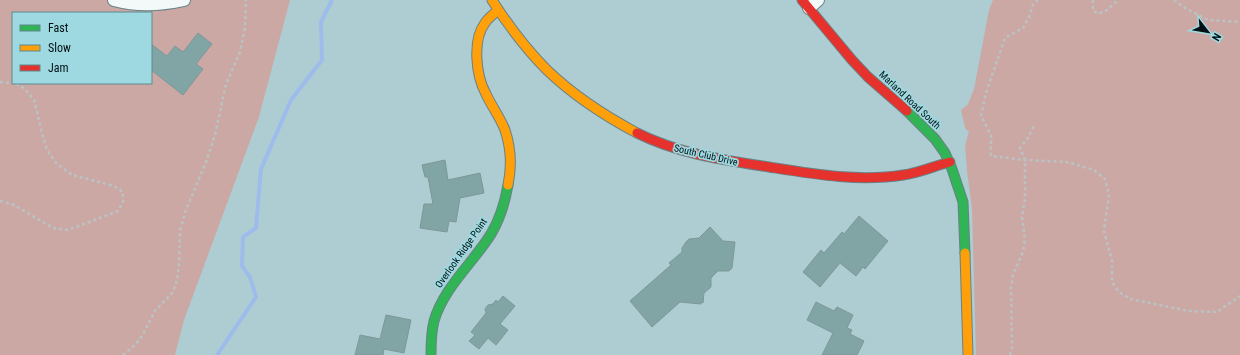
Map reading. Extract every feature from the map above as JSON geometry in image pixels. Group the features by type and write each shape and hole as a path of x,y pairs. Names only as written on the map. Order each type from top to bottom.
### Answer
{"street":[{"path":"114,0 125,3 151,4 184,0"},
{"name":"South Club Drive","path":"492,0 498,10 536,58 558,80 622,125 649,138 685,152 796,171 863,178 904,175 950,162"},
{"path":"806,4 818,0"},
{"name":"Marland Road South","path":"806,4 859,68 936,139 950,162 957,179 963,202 968,355"},
{"name":"Overlook Ridge Point","path":"431,355 431,338 438,308 446,294 487,240 505,203 510,171 509,143 499,117 485,92 478,68 477,52 478,35 485,23 498,10"}],"path":[{"path":"123,355 139,340 154,311 173,292 178,280 180,230 186,210 206,162 215,135 226,84 240,52 245,27 246,0"},
{"path":"1038,0 1033,4 1030,15 1023,28 1005,38 986,93 981,115 991,136 991,156 1025,160 1067,162 1094,170 1105,179 1109,195 1104,231 1112,261 1112,282 1119,292 1130,299 1189,311 1217,312 1240,296"},
{"path":"1093,0 1093,10 1098,14 1107,10 1118,0"},
{"path":"1174,0 1185,8 1208,20 1240,22"},
{"path":"0,82 12,83"},
{"path":"0,201 14,206 53,228 68,230 118,210 123,202 123,192 114,186 72,174 57,164 47,150 34,100 24,88 16,84"},
{"path":"1010,355 1012,348 1011,288 1013,274 1023,252 1025,240 1022,217 1025,199 1025,160 1020,148 1028,138 1034,125"}],"shaded area":[{"path":"0,0 290,0 259,117 184,320 175,355 0,355"},
{"path":"993,0 1240,0 1240,355 976,355 972,209 965,145 969,132 965,128 961,110 968,104 974,89 989,10"}],"building":[{"path":"198,33 212,44 196,64 203,69 183,95 152,71 152,45 167,56 175,46 183,52"},
{"path":"445,160 448,180 480,173 484,193 460,198 456,222 449,221 447,232 420,228 424,204 433,204 428,177 425,177 422,165"},
{"path":"859,216 888,241 865,269 863,267 856,276 840,263 820,287 803,272 821,250 824,253 842,232 844,234"},
{"path":"710,227 723,241 735,242 732,268 729,271 718,271 711,278 711,287 704,293 703,303 680,302 652,327 630,301 671,265 669,263 682,252 682,248 689,239 699,238"},
{"path":"503,296 515,306 500,324 508,330 496,345 488,338 479,349 469,341 475,335 471,332 486,313 485,309 488,305 493,304 496,300 498,302"},
{"path":"816,302 834,311 837,307 853,315 847,328 852,330 850,334 864,341 857,355 822,355 833,333 807,320"},
{"path":"386,315 411,320 404,353 384,349 383,355 355,355 360,335 380,339"}],"waterway":[{"path":"217,355 256,297 250,277 242,266 243,237 256,228 261,169 291,100 322,60 321,22 332,0"}],"traffic: fast":[{"path":"907,111 935,139 945,153 952,169 963,202 965,253"},
{"path":"431,355 432,330 439,309 452,286 491,234 502,210 508,185"}],"traffic: slow":[{"path":"492,0 504,19 547,70 590,104 613,120 637,133"},
{"path":"498,10 488,19 481,30 478,39 477,58 480,78 483,86 488,99 503,125 507,137 510,150 508,185"},
{"path":"965,253 968,355"}],"traffic: jam":[{"path":"802,0 868,77 907,111"},
{"path":"637,133 669,146 702,155 786,170 836,176 870,178 903,175 915,173 950,162"}]}
